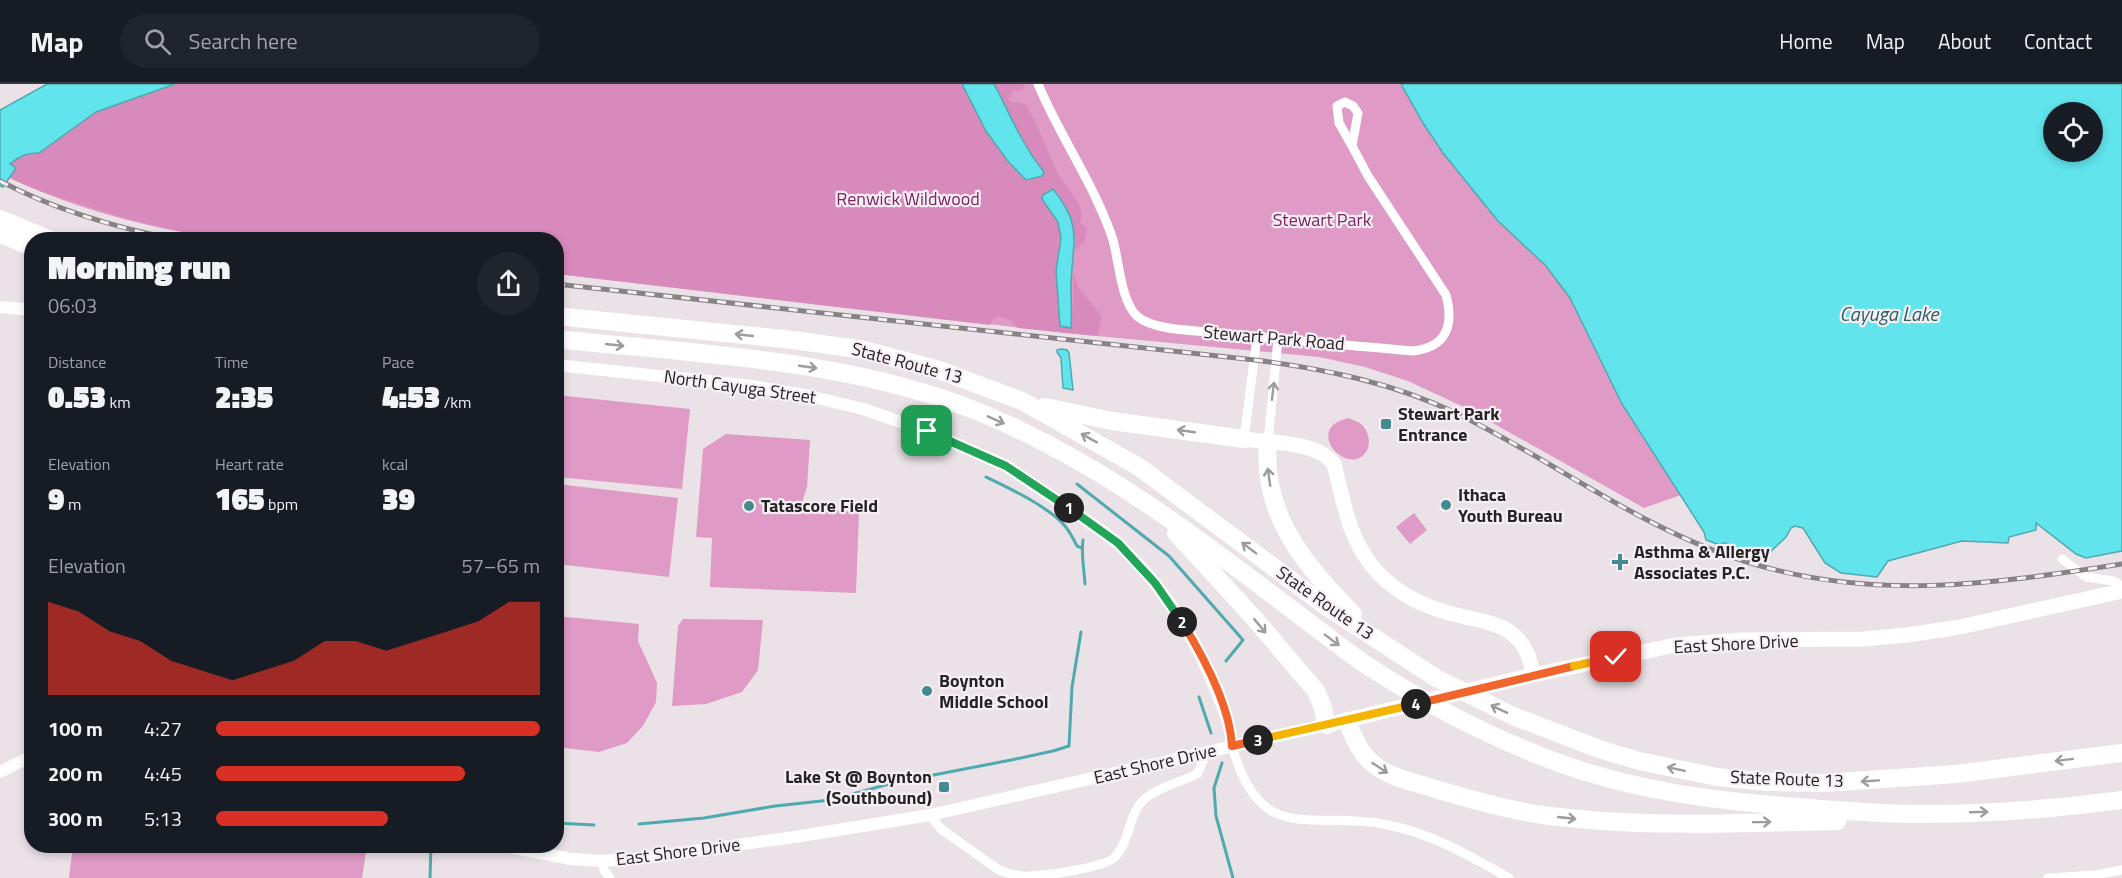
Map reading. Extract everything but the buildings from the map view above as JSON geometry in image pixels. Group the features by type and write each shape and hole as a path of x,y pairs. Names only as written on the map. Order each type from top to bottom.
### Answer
{"highway":[{"path":"1,224 26,232"},
{"path":"1,224 24,241"},
{"name":"State Route 13","path":"564,317 803,341 864,350 939,370 1024,402 1139,467 1327,607 1436,678 1479,700 1599,749 1657,765 1717,777 1767,782 1823,783 1956,774 2122,753"},
{"name":"State Route 13","path":"564,340 808,367 877,380 952,402 1010,426 1071,457 1150,506 1208,546 1371,668 1433,705 1497,737 1566,765 1645,787 1701,798 1815,809 1920,814 1986,812 2122,800"},
{"path":"1024,402 1112,421 1244,439"},
{"path":"1268,442 1266,455 1269,483 1281,522 1289,538 1310,569 1382,643"},
{"path":"1150,506 1246,610 1316,692 1327,725"},
{"path":"1347,721 1364,755 1385,772 1466,798 1549,816 1649,824 1866,821 1920,814"}],"main road":[{"path":"1244,439 1321,451 1334,464 1353,534 1377,572 1426,605 1449,613 1477,618 1512,633 1525,647 1531,661 1533,675"},
{"name":"East Shore Drive","path":"1327,725 1533,675 1666,647 1704,642 1864,639 1907,635 1970,625 2122,588"}],"street":[{"name":"Stewart Park Road","path":"1038,84 1105,218 1127,300 1136,315 1157,326 1257,337 1413,351 1433,347 1444,336 1448,326 1450,311 1446,295 1368,176 1352,146"},
{"path":"0,307 24,309"},
{"path":"1244,439 1257,337"},
{"path":"1268,442 1278,339"},
{"name":"North Cayuga Street","path":"564,366 752,386 809,396 862,409 912,425 1006,466 1104,532 1118,543 1155,583 1192,639 1212,678 1231,731 1232,746"},
{"path":"2062,559 2086,577 2113,581 2122,588"},
{"name":"East Shore Drive","path":"541,853 571,859 602,861 635,859 930,815 1327,725"},
{"path":"1232,746 1239,771 1246,785 1266,807 1277,814 1297,820 1358,822 1408,830 1459,849 1509,878"},
{"path":"930,815 941,829 999,870 1010,874 1031,876 1095,866 1116,856 1138,806 1148,796 1197,774 1202,766 1202,753"},
{"path":"0,772 24,760"},
{"path":"602,861 604,870 610,878"},
{"path":"2048,878 2095,875 2122,870"}],"green space":[{"name":"Stewart Park","path":"100,84 1401,84 1443,153 1498,221 1546,266 1570,298 1622,404 1681,495 1644,508 1466,408 1408,381 1365,367 1319,357 1065,333 564,275 564,232 183,232 115,217 55,197 0,173 0,139"},
{"name":"Renwick Wildwood","path":"175,84 962,84 986,131 1007,160 1026,180 1044,172 1023,140 994,84 1024,84 1025,87 1019,91 1013,90 1008,101 1025,104 1060,177 1079,204 1082,212 1080,223 1087,228 1085,240 1075,250 1075,234 1042,199 1058,222 1061,238 1056,271 1060,326 1073,308 1073,273 1079,288 1102,317 1097,336 1018,328 1012,321 998,316 992,320 990,325 564,275 564,232 185,232 111,214 40,191 10,178 16,168 10,165 17,159 27,154 39,153 96,112"},
{"path":"564,396 690,409 682,489 564,478"},
{"path":"1348,418 1364,427 1369,440 1365,454 1353,459 1345,458 1337,453 1328,438 1330,430 1336,423"},
{"path":"726,434 810,440 807,487 800,509 859,512 856,593 710,587 712,538 696,537 703,449"},
{"path":"564,485 678,498 669,577 564,565"},
{"path":"1414,513 1427,530 1410,544 1396,527"},
{"path":"564,617 639,624 638,641 657,683 656,702 643,726 627,743 599,752 564,748"},
{"path":"683,619 763,620 758,670 742,692 706,704 672,706 678,626"},
{"path":"72,853 366,853 362,878 69,878"}],"water":[{"path":"47,84 175,84 96,112 39,153 27,154 10,164 16,168 3,187 0,186 0,110"},
{"path":"962,84 994,84 1023,140 1044,172 1042,176 1026,180 1007,160 986,131"},
{"name":"Cayuga Lake","path":"1401,84 2122,84 2122,551 2086,558 2076,554 2036,523 2036,530 2009,537 2008,543 1962,541 1888,561 1877,577 1841,573 1825,563 1803,528 1795,526 1766,556 1749,549 1738,550 1726,543 1717,544 1706,540 1704,532 1622,404 1570,298 1546,266 1498,221 1443,153"},
{"path":"1053,189 1063,202 1073,225 1071,328 1060,326 1056,271 1061,238 1058,222 1042,199 1043,195"},
{"path":"1061,349 1069,353 1073,390 1063,388 1061,358 1057,352"}],"waterway":[{"path":"986,477 1028,498 1049,512 1065,526 1077,546 1082,548"},
{"path":"1077,484 1169,556 1243,640 1226,661"},
{"path":"1083,540 1085,584"},
{"path":"918,778 1069,746 1072,687 1081,632"},
{"path":"1199,697 1211,733"},
{"path":"1222,763 1214,788 1216,816 1233,878"},
{"path":"639,824 704,818 775,806 831,800 900,781"},
{"path":"564,823 594,825"},
{"path":"430,878 431,853"}],"railway":[{"path":"0,181 64,209 141,232"},
{"path":"564,285 1255,360 1359,379 1409,394 1458,414 1669,531 1744,561 1792,574 1839,582 1932,585 2026,578 2122,564"}],"place":[{"name":"Stewart Park Entrance","path":"1386,424"},
{"name":"Ithaca Youth Bureau","path":"1446,505"},
{"name":"Tatascore Field","path":"749,506"},
{"name":"Asthma & Allergy Associates P.C.","path":"1620,562"},
{"name":"Boynton Middle School","path":"927,691"},
{"name":"Lake St @ Boynton (Southbound)","path":"944,787"}],"route":[{"path":"927,431 1006,466 1118,543 1166,597 1192,639 1212,678 1231,731 1232,746 1616,657"}]}
